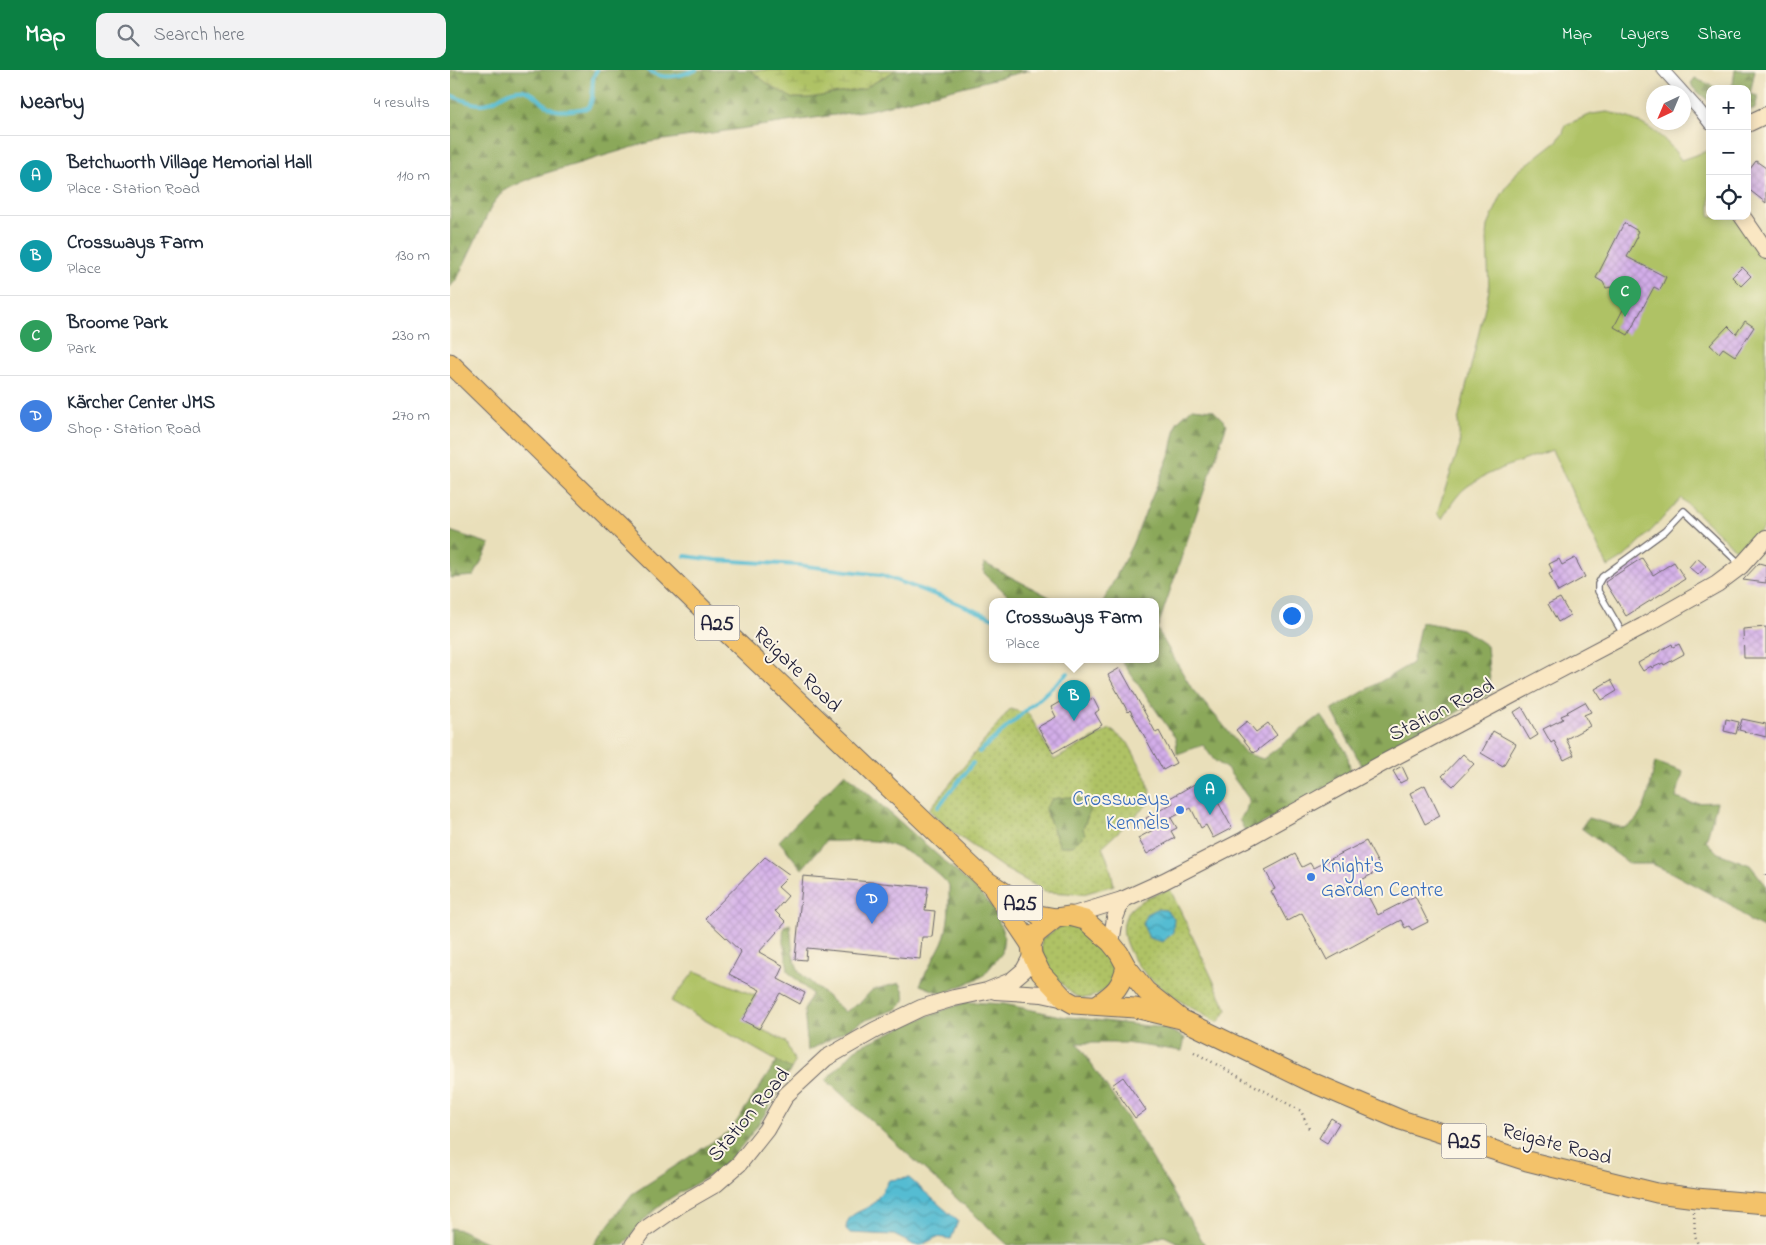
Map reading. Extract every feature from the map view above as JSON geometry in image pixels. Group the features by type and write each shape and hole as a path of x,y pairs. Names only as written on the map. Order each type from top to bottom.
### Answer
{"main road":[{"name":"Reigate Road","path":"450,363 736,642 988,881 1039,915 1063,917"},
{"name":"Reigate Road","path":"988,881 1032,950"},
{"path":"1063,917 1085,920 1111,943 1126,966 1122,982 1112,994 1098,1005 1074,1004 1065,999 1041,973 1032,950 1036,934 1063,917"},
{"name":"Reigate Road","path":"1126,966 1146,991 1181,1019"},
{"name":"Reigate Road","path":"1098,1005 1135,1008 1181,1019 1309,1081 1401,1120 1527,1161 1657,1192 1696,1198 1766,1204"}],"street":[{"path":"1663,70 1705,111"},
{"path":"1751,121 1766,115"},
{"path":"1745,220 1766,251"},
{"name":"Station Road","path":"1063,917 1122,900 1244,840 1384,762 1624,636 1704,592 1741,566 1766,538"},
{"path":"1111,943 1114,918 1122,900"},
{"name":"Station Road","path":"633,1245 644,1230 681,1204 716,1184 739,1164 766,1130 786,1094 826,1058 875,1030 922,1008 954,998 988,991 1011,982 1024,970 1032,950"},
{"name":"Station Road","path":"988,991 1042,994 1065,999"}],"lane":[{"path":"1624,636 1598,591 1598,584 1602,577 1665,531 1684,510 1741,566"}],"path":[{"path":"1194,1052 1301,1111 1310,1131"},
{"path":"1696,1198 1693,1216 1698,1245"}],"green space":[{"path":"450,70 750,70 771,86 792,98 809,98 863,89 896,70 1030,70 869,110 650,142 533,177 503,191 492,205 457,279 450,287"},
{"path":"750,70 896,70 863,89 809,98 792,98 771,86"},
{"path":"1735,70 1755,70 1751,89 1751,85 1732,85"},
{"path":"1695,78 1710,85 1706,85 1706,99 1693,88 1691,83"},
{"path":"1751,94 1758,96 1755,108 1751,110"},
{"path":"1607,112 1640,123 1646,126 1646,130 1652,130 1667,142 1681,160 1706,151 1706,220 1737,220 1766,263 1766,524 1743,551 1734,548 1681,498 1623,558 1608,567 1552,450 1505,467 1482,478 1463,490 1442,519 1437,513 1460,445 1458,421 1489,290 1488,226 1502,194 1517,172 1557,141 1563,133 1565,125 1592,114"},
{"path":"1192,408 1213,410 1227,424 1159,623 1159,598 1105,598 1132,545 1171,451 1177,422"},
{"path":"450,531 490,544 474,576 450,578"},
{"path":"984,563 1051,598 1011,598 984,573"},
{"path":"1421,622 1462,629 1487,646 1491,693 1362,766 1332,710 1412,663"},
{"path":"1159,632 1192,689 1245,753 1263,759 1321,715 1347,753 1351,773 1246,833 1239,819 1246,811 1249,799 1227,769 1214,760 1203,745 1177,754 1176,739 1123,663 1159,663"},
{"path":"1010,709 1029,714 1054,760 1110,729 1128,743 1146,776 1152,800 1102,847 1109,863 1114,885 1083,894 1047,892 1005,869 950,830 929,810","holes":["1092,803 1083,829 1060,846 1045,810"]},
{"path":"1655,762 1683,772 1676,798 1691,803 1717,802 1706,841 1718,853 1750,865 1766,885 1766,929 1751,922 1731,905 1672,873 1652,864 1630,864 1581,828 1588,818 1623,828 1631,824 1643,809"},
{"path":"845,773 979,892 994,909 1004,935 1002,953 983,976 943,994 920,985 945,936 949,885 918,859 900,849 881,842 826,841 802,869 779,841"},
{"path":"1068,797 1085,799 1092,803 1083,829 1085,834 1073,846 1060,846 1045,809 1052,799"},
{"path":"1170,889 1227,1010 1218,1023 1176,998 1153,981 1133,957 1124,936 1123,926 1132,908 1145,899"},
{"path":"790,924 793,955 799,972 845,1012 861,1002 872,990 900,983 905,1001 897,1009 863,1021 808,1051 804,1010 812,994 788,972 783,932 784,926"},
{"path":"1062,925 1075,926 1089,934 1101,943 1114,961 1115,973 1113,979 1105,989 1095,996 1083,998 1073,994 1052,973 1046,964 1042,953 1041,940"},
{"path":"695,971 756,996 743,1020 785,1041 795,1062 791,1069 671,1001"},
{"path":"967,1002 1004,1004 1060,1016 1165,1028 1185,1038 1182,1051 1125,1043 1077,1043 1128,1119 1205,1245 1183,1245 1164,1236 1138,1245 1008,1245 826,1080 858,1047 932,1014"},
{"path":"777,1061 791,1069 763,1117 728,1161 660,1206 643,1221 624,1245 593,1245 632,1194 731,1130"},
{"path":"450,1228 461,1230 492,1245 450,1245"}],"water":[{"path":"1156,909 1166,910 1174,918 1173,932 1163,942 1149,938 1143,925 1146,914"},
{"path":"909,1178 958,1221 951,1239 937,1237 922,1245 914,1245 894,1235 850,1233 846,1229 849,1219 875,1201 889,1180"}],"building":[{"path":"1756,161 1766,168 1766,203 1751,191 1751,168"},
{"path":"1624,223 1638,231 1636,235 1638,236 1627,257 1666,277 1660,290 1654,287 1628,335 1614,327 1630,296 1612,287 1606,288 1603,282 1596,278"},
{"path":"1742,267 1751,276 1741,286 1732,277"},
{"path":"1745,321 1754,327 1735,356 1723,348 1719,353 1710,345 1728,326 1736,334"},
{"path":"1575,558 1585,577 1558,592 1549,574 1553,572 1549,564 1559,559 1562,565"},
{"path":"1642,558 1653,575 1674,562 1685,579 1626,616 1605,582"},
{"path":"1697,558 1706,566 1698,575 1689,567"},
{"path":"1759,563 1766,565 1766,583 1743,580"},
{"path":"1560,598 1570,615 1558,622 1548,604"},
{"path":"1766,627 1766,658 1744,658 1743,629"},
{"path":"1672,644 1673,647 1679,644 1684,654 1664,665 1663,663 1652,668 1651,666 1643,671 1638,663"},
{"path":"1120,668 1156,733 1159,731 1176,763 1163,770 1130,710 1128,712 1108,675"},
{"path":"1611,680 1617,691 1602,700 1595,689"},
{"path":"1070,696 1076,707 1093,698 1099,710 1095,713 1102,725 1053,753 1038,727 1056,717 1051,707"},
{"path":"1585,702 1591,712 1584,715 1590,726 1566,739 1574,755 1564,760 1554,741 1551,743 1543,729 1563,719 1561,716"},
{"path":"1522,707 1538,735 1530,740 1514,712"},
{"path":"1726,719 1739,722 1736,734 1724,731"},
{"path":"1742,719 1766,724 1766,737 1739,730"},
{"path":"1247,721 1256,732 1268,723 1277,735 1254,753 1236,730"},
{"path":"1493,731 1516,744 1503,766 1481,753"},
{"path":"1463,754 1474,764 1453,786 1442,776"},
{"path":"1402,766 1408,779 1400,783 1393,771"},
{"path":"1205,778 1232,828 1213,838 1206,825 1201,828 1191,808 1171,818 1177,828 1171,831 1175,838 1147,854 1138,838 1153,830 1146,818 1173,803 1170,798"},
{"path":"1425,785 1440,816 1425,824 1410,793"},
{"path":"1366,841 1381,869 1360,881 1378,915 1415,896 1428,922 1412,930 1409,926 1405,928 1401,920 1327,960 1302,913 1287,921 1271,891 1275,889 1265,870 1295,854 1302,867 1310,863 1313,868"},
{"path":"765,857 790,875 778,887 788,896 775,911 786,922 759,952 784,966 778,979 805,993 800,1004 780,993 759,1029 742,1020 760,990 729,974 741,952 705,918"},
{"path":"803,876 928,887 925,910 935,911 932,937 922,937 920,959 807,948 806,960 795,959"},
{"path":"1123,1077 1146,1110 1135,1118 1112,1085"},
{"path":"1331,1118 1339,1123 1327,1143 1319,1138"}],"waterway":[{"path":"450,95 468,102 486,104 512,91 523,90 528,91 552,109 567,111 588,108 592,99 594,74 597,70"},
{"path":"648,70 665,76 677,76 696,70"},
{"path":"685,556 716,560 798,565 881,575 989,616"},
{"path":"979,752 1068,673"},
{"path":"938,807 973,763"}],"place":[{"name":"Broome Park","path":"1625,317"},
{"name":"Crossways Farm","path":"1074,721"},
{"name":"Crossways Kennels","path":"1180,810"},
{"name":"Betchworth Village Memorial Hall","path":"1210,815"},
{"name":"Knight's Garden Centre","path":"1311,877"},
{"name":"Kärcher Center JMS","path":"872,924"}]}
